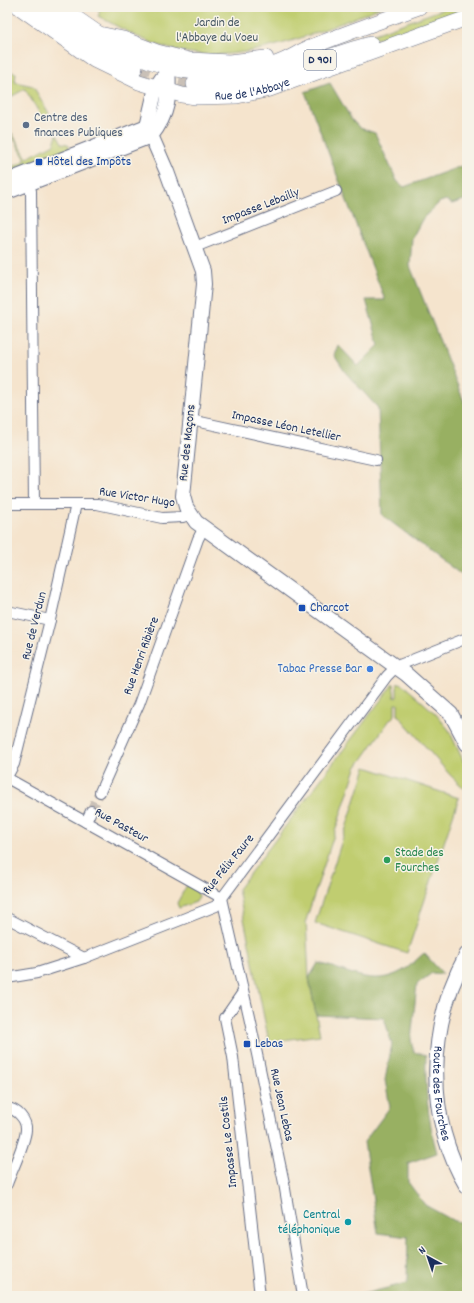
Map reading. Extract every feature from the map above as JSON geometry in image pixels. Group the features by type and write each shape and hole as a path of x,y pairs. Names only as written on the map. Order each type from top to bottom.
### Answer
{"main road":[{"name":"D 901","path":"39,7 96,49 135,68"},
{"name":"Rue de l'Abbaye","path":"99,34 130,54 168,68 216,74 244,71 278,63 310,48 419,7"},
{"name":"D 901","path":"18,8 54,17 99,34"},
{"name":"Rue de l'Abbaye","path":"54,17 94,60 110,69 139,82 196,96 237,96 270,89 467,18"},
{"name":"Rue de l'Abbaye","path":"194,84 216,86 248,83 285,73 348,50 444,27"},
{"name":"Rue de l'Abbaye","path":"99,34 123,39 157,52 189,60 230,62 258,59 310,48"},
{"path":"7,192 149,131 163,89 168,68"},
{"path":"7,181 149,131"},
{"name":"Rue des Maçons","path":"149,131 202,265 204,284 183,496 189,514"},
{"path":"189,514 204,527 396,666 451,714 467,744"},
{"name":"Route des Fourches","path":"467,954 453,981 445,1003 439,1028 436,1077 439,1108 449,1148 467,1187"}],"street":[{"path":"28,183 31,191 34,504"},
{"name":"Impasse Lebailly","path":"195,247 336,191"},
{"name":"Impasse Léon Letellier","path":"191,420 376,460"},
{"name":"Rue Victor Hugo","path":"7,504 97,504 162,518 183,517 189,514"},
{"name":"Rue de Verdun","path":"7,777 14,764 50,620 76,504"},
{"name":"Rue Henri Ribière","path":"100,792 139,704 198,539 204,527"},
{"path":"7,611 50,620"},
{"path":"396,666 467,638"},
{"name":"Rue Félix Faure","path":"7,978 37,973 84,958 216,906 396,666"},
{"name":"Rue Pasteur","path":"7,777 222,898"},
{"path":"86,822 91,811"},
{"name":"Rue Jean Lebas","path":"222,898 284,1183 303,1296"},
{"path":"7,918 84,958"},
{"name":"Impasse Le Costils","path":"243,992 225,1018 233,1058 260,1296"},
{"path":"7,1108 11,1108 22,1117 26,1130 7,1184"}],"green space":[{"name":"Jardin de l'Abbaye du Voeu","path":"96,7 382,7 282,44 230,54 204,54 179,51 147,41 98,16 100,12"},
{"path":"449,7 467,7 467,9 427,25 358,44 358,40"},
{"path":"7,71 16,73 15,82 33,86 50,115 43,119 25,89 7,99"},
{"path":"330,83 352,120 360,128 375,133 397,181 404,187 467,164 467,199 452,204 446,200 440,202 423,218 412,238 410,266 467,409 467,579 382,515 378,408 345,372 334,355 338,345 358,366 379,345 366,300 385,300 305,92"},
{"path":"12,133 27,158 54,144 57,134 62,143 68,144 70,148 7,172 7,170 26,160 11,134"},
{"path":"401,683 435,713 449,730 467,769 467,791 450,775 398,715 398,704 395,704 395,715 389,721 356,768 306,920 309,978 320,1035 269,1042 238,889 393,684 395,698 397,697 397,684"},
{"name":"Stade des Fourches","path":"366,767 459,798 407,953 315,923"},
{"path":"187,885 196,890 199,896 196,902 179,908 177,903"},
{"path":"424,953 443,974 432,973 417,984 411,1040 414,1052 426,1055 428,1104 431,1129 437,1153 408,1163 408,1182 425,1205 454,1221 467,1223 467,1296 355,1296 407,1283 408,1237 378,1233 364,1142 390,1107 385,1080 392,1044 384,1018 316,1015 309,978 318,963 370,978 391,976 408,967"}],"tunnel":[{"path":"135,68 171,80 194,84"},
{"path":"91,811 100,792"}],"place":[{"name":"Centre des finances Publiques","path":"26,125"},
{"name":"Hôtel des Impôts","path":"39,162"},
{"name":"Charcot","path":"302,608"},
{"name":"Tabac Presse Bar","path":"370,669"},
{"name":"Stade des Fourches","path":"387,860"},
{"name":"Lebas","path":"247,1044"},
{"name":"Central téléphonique","path":"348,1222"}]}
